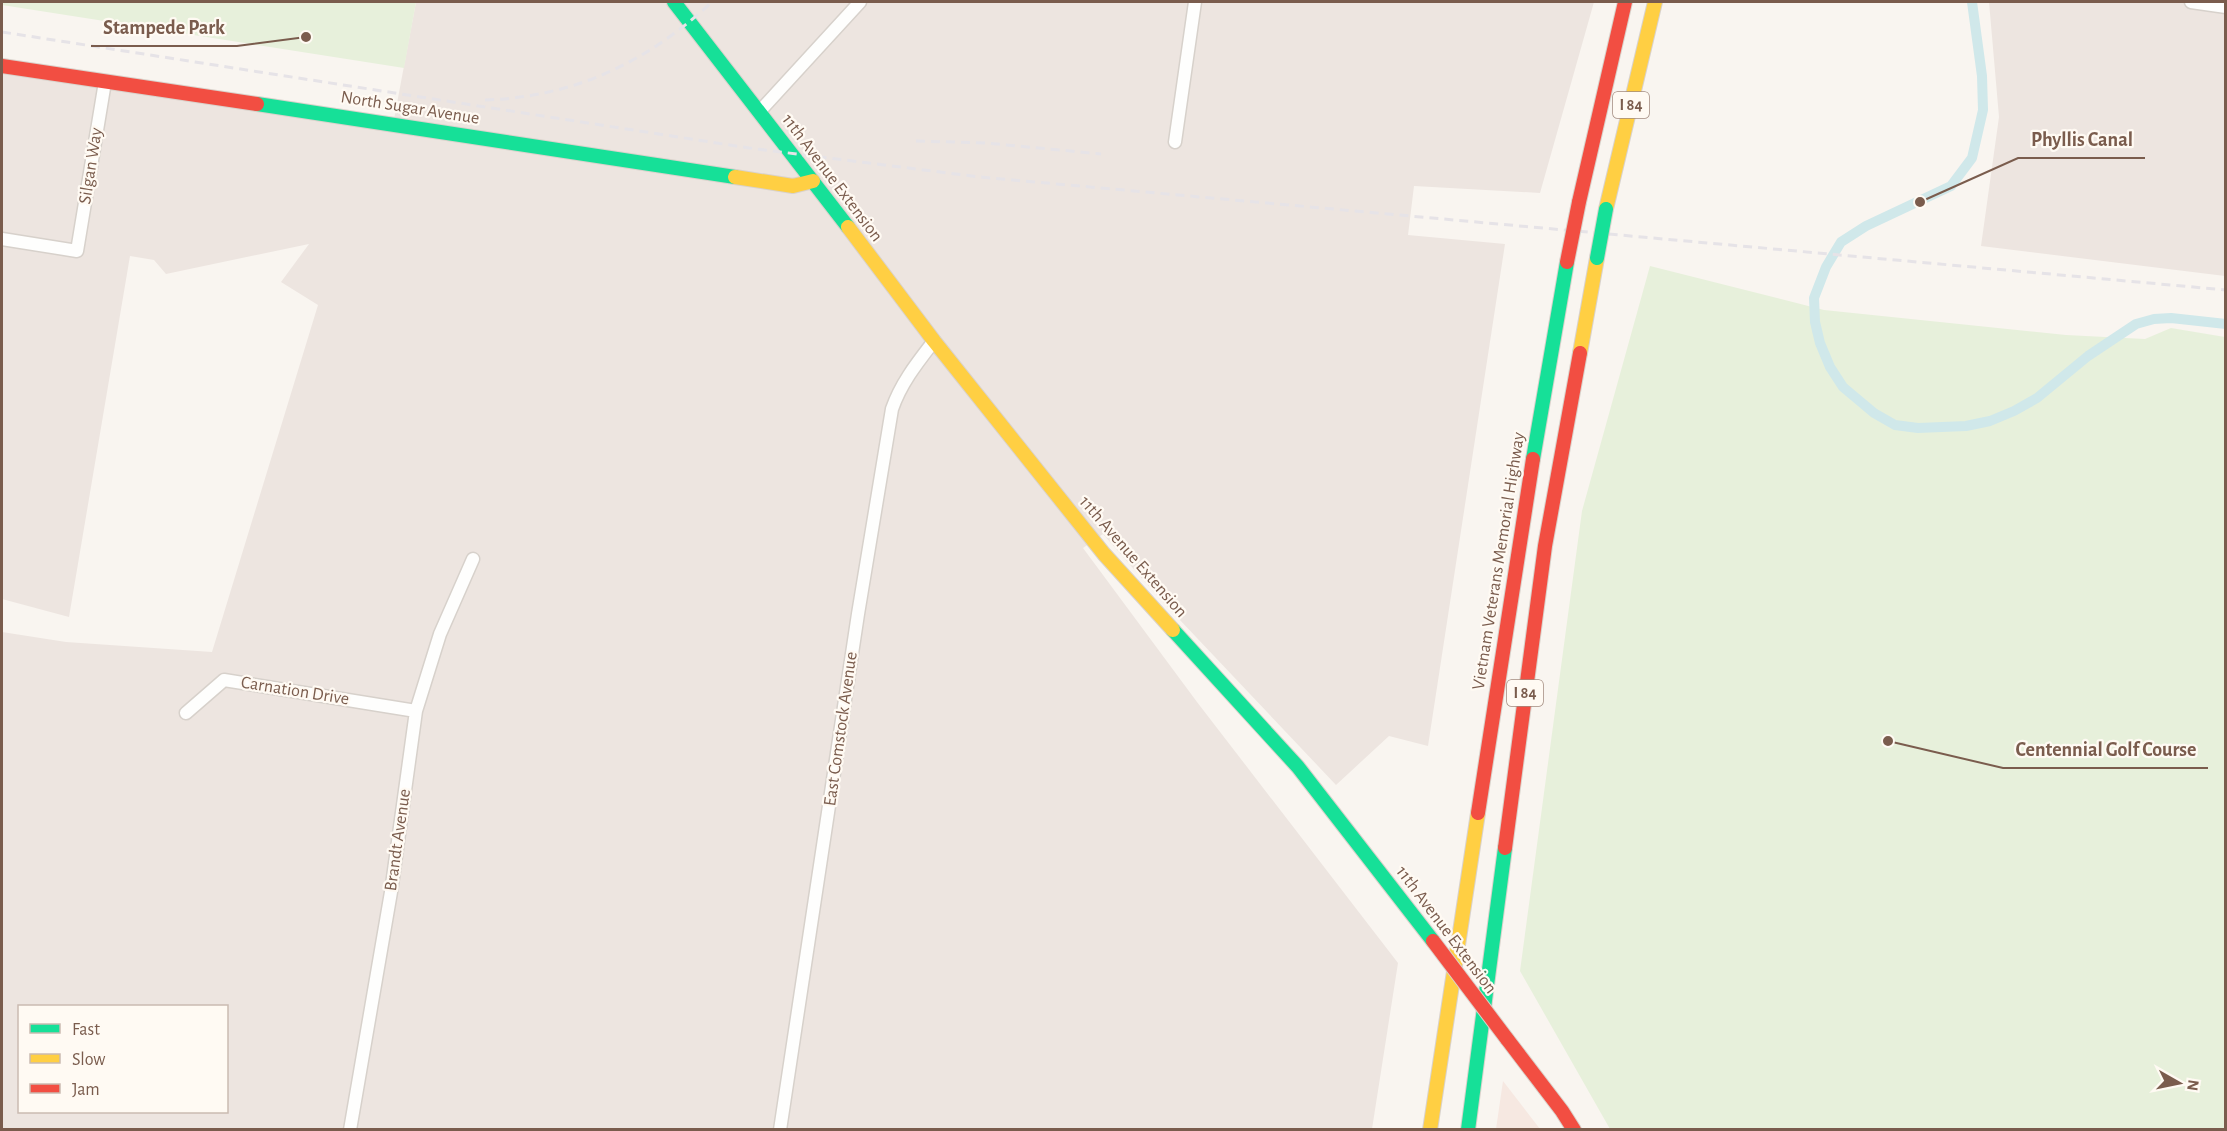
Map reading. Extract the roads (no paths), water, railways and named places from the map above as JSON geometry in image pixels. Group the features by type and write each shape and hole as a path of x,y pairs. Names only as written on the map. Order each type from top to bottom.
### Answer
{"main road":[{"name":"11th Avenue Extension","path":"674,2 760,111 934,341 1119,572 1298,767 1433,941 1574,1130"},
{"name":"Vietnam Veterans Memorial Highway","path":"1430,1130 1520,537 1567,262 1578,202 1625,2"},
{"name":"I 84","path":"1468,1130 1545,546 1606,209 1655,2"},
{"name":"North Sugar Avenue","path":"2,66 793,186 813,181"}],"street":[{"path":"760,111 860,2"},
{"path":"1175,142 1195,2"},
{"path":"2191,2 2226,7"},
{"name":"Silgan Way","path":"2,239 77,251 105,82"},
{"name":"East Comstock Avenue","path":"780,1130 858,615 892,409 898,390 934,341"},
{"name":"Brandt Avenue","path":"350,1130 390,892 416,711 440,634 473,558"},
{"name":"Carnation Drive","path":"186,713 224,680 416,711"}],"waterway":[{"path":"1972,2 1982,76 1983,110 1972,158 1951,186 1866,226 1841,242 1826,267 1814,298 1815,322 1820,343 1830,367 1843,387 1874,413 1895,425 1918,428 1966,426 1990,421 2037,398 2088,356 2136,324 2154,319 2171,318 2226,324"}],"railway":[{"path":"485,100 549,92 608,72 662,42 712,2"},
{"path":"2,32 749,148 980,177 2226,290"},
{"path":"916,141 986,143 1101,154"}],"place":[{"name":"Stampede Park","path":"306,37"},
{"name":"Phyllis Canal","path":"1920,202"},
{"name":"Centennial Golf Course","path":"1888,741"}]}
